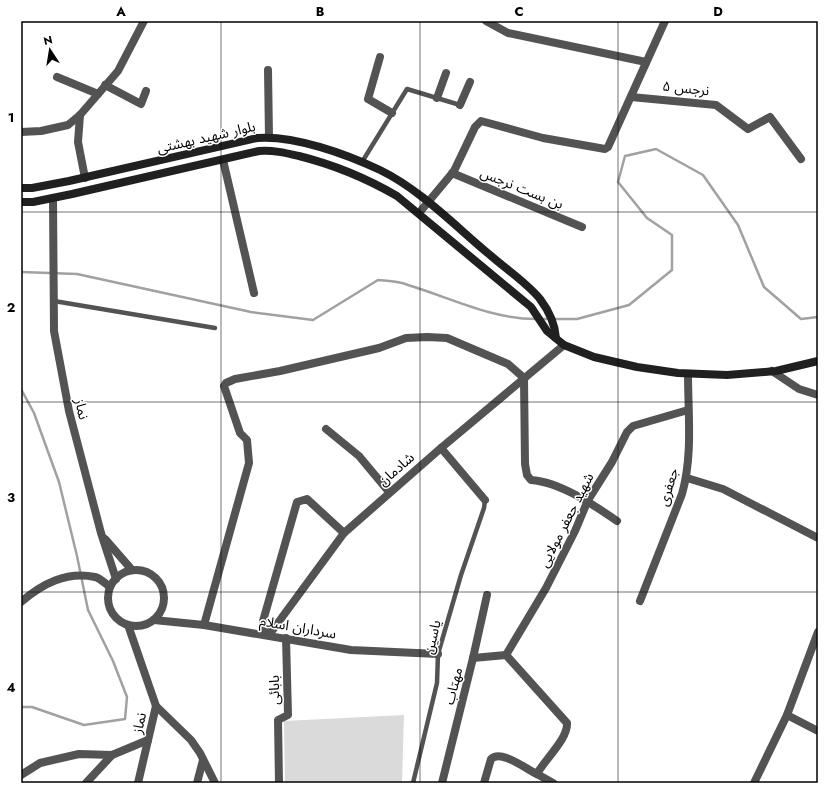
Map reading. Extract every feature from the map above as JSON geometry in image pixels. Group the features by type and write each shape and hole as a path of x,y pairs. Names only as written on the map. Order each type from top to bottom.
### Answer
{"main road":[{"name":"بلوار شهید بهشتی","path":"21,188 32,188 85,178 257,138 270,137 334,151 380,170 405,185 428,202 540,299 555,326 556,338"},
{"name":"بلوار شهید بهشتی","path":"21,202 33,202 53,198 269,150 330,164 374,182 397,196 531,307 547,331 556,338"},
{"path":"164,159 167,173"},
{"path":"556,338 564,345 594,357 637,367 688,374 727,375 772,371 818,361"}],"street":[{"path":"21,132 41,131 68,125 80,115 118,71 144,21"},
{"path":"486,21 508,33 646,62"},
{"path":"419,213 452,174 474,127 481,121 544,138 605,149 608,147 665,21"},
{"path":"380,57 368,99 392,113"},
{"path":"268,70 270,137"},
{"path":"436,98 446,73"},
{"path":"57,77 98,94"},
{"path":"460,105 470,82"},
{"path":"105,86 141,104 146,91"},
{"name":"نرجس ۵","path":"631,96 716,105 748,129 770,117 801,158"},
{"path":"80,115 78,142 85,178"},
{"path":"223,160 254,293"},
{"name":"بن بست نرجس","path":"452,174 582,227"},
{"name":"نماز","path":"53,198 54,331 69,411 101,533 116,579"},
{"path":"204,625 249,463 247,440 240,432 236,423 225,392 224,386 226,383 379,348 406,338 447,338 508,364 524,378 527,475 531,480 540,481 588,500 616,521"},
{"name":"شادمان","path":"269,635 344,533 389,492 564,345"},
{"path":"772,371 799,389 818,395"},
{"name":"جعفری","path":"640,601 687,478 689,463 688,374"},
{"name":"شهید جعفر مولایی","path":"506,655 546,588 588,500 612,462 626,432 633,426 688,410"},
{"path":"326,429 359,456 389,492"},
{"path":"441,448 485,500"},
{"path":"687,478 723,489 818,538"},
{"path":"269,635 263,626 263,621 297,502 307,499 344,533"},
{"path":"101,533 118,556 132,570"},
{"path":"132,570 142,570 150,573 162,587 165,596 164,605 154,620 137,626 128,625 113,614 108,596 110,587 116,579 123,573 132,570"},
{"path":"21,602 36,589 56,579 81,576 96,577 110,587"},
{"name":"مهتاب","path":"442,783 487,595"},
{"name":"سرداران اسلام","path":"154,620 204,625 351,650 438,654"},
{"name":"نماز","path":"128,625 156,706 138,783"},
{"path":"754,783 787,715 815,647 818,632"},
{"name":"بابائی","path":"279,783 278,720 288,715 286,638"},
{"path":"473,658 506,655 520,673 533,684 567,723 567,728 563,739 537,774"},
{"path":"156,706 191,740 215,783"},
{"path":"787,715 818,731"},
{"path":"21,775 40,763 79,754 112,755 148,740"},
{"path":"86,783 112,755"},
{"path":"484,783 491,759 494,756 499,755 516,761 553,783"},
{"path":"197,783 203,760"}],"lane":[{"path":"362,162 407,89 460,105"},
{"path":"54,301 215,328"},
{"name":"یاسین","path":"413,783 437,683 438,654 461,575 484,508 485,500"}],"shaded area":[{"path":"404,715 402,783 285,783 284,721"}],"waterway":[{"path":"541,319 577,319 629,305 672,270 672,235 647,218 618,182 625,156 656,149 703,175 738,225 764,287 801,319 818,317"},
{"path":"21,272 77,274 251,312 313,320 378,280 390,281 405,284 487,312 503,316 536,319"},
{"path":"21,389 34,413 59,482 77,556 88,610 113,661 127,697 125,719 84,725 32,707 21,707"}]}
